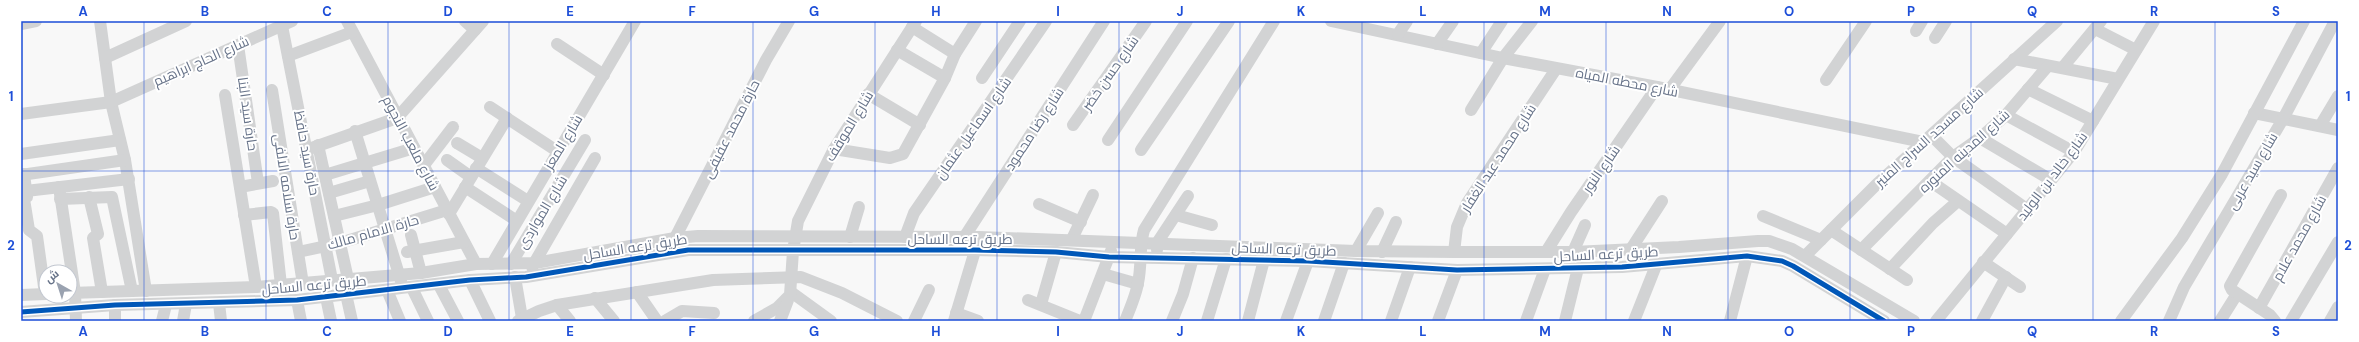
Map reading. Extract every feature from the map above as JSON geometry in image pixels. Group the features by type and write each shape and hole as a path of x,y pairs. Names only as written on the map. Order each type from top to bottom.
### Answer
{"street":[{"path":"21,24 36,21"},
{"path":"100,21 111,102 129,179 146,291"},
{"path":"105,58 186,21"},
{"path":"306,150 355,131 397,118 479,25 465,21"},
{"name":"حارة محمد عفيفى","path":"675,238 766,60 789,21"},
{"path":"834,149 896,157 903,154 945,78 955,54 976,21"},
{"path":"982,78 1020,21"},
{"name":"شارع اسماعيل عثمان","path":"905,237 914,213 1046,21"},
{"name":"شارع رضا محمود","path":"965,236 1104,21"},
{"name":"شارع حسن خضر","path":"1073,125 1146,21"},
{"path":"1108,140 1187,21"},
{"path":"1141,150 1229,21"},
{"path":"1125,321 1138,284 1141,256 1140,242 1149,220 1274,21"},
{"name":"شارع محطه المياه","path":"1332,21 1358,24 1437,44 1556,69 1657,86 1927,139"},
{"path":"1398,34 1407,21"},
{"path":"1437,44 1453,21"},
{"path":"1481,53 1502,21"},
{"path":"1471,110 1503,58 1532,21"},
{"path":"1670,89 1720,21"},
{"path":"1826,80 1866,21"},
{"path":"1916,31 1922,21"},
{"path":"1935,38 1946,21"},
{"name":"شارع مسجد السراج المنير","path":"1805,256 1830,230 1927,139 2057,21"},
{"name":"شارع خالد بن الوليد","path":"1936,321 2074,152 2154,21"},
{"path":"2121,321 2182,238 2222,174 2304,21"},
{"name":"شارع سيد عربى","path":"2169,321 2184,287 2283,119 2335,21"},
{"name":"شارع الحاج ابراهيم","path":"21,114 111,102 287,23"},
{"name":"حارة سيد حافظ","path":"287,23 288,56 332,280"},
{"name":"شارع المعز","path":"492,264 557,151 604,75 631,23"},
{"path":"914,24 955,54"},
{"name":"شارع الموقف","path":"780,321 790,294 794,238 798,221 834,149 914,24"},
{"path":"2063,67 2098,25 2136,50"},
{"path":"288,56 350,26"},
{"name":"شارع ملعب النجوم","path":"350,26 397,118 424,165 476,264"},
{"path":"557,44 604,75"},
{"name":"حارة سيد البنا","path":"238,45 258,184"},
{"path":"897,50 945,78"},
{"path":"2014,59 2047,67 2063,67 2118,79"},
{"name":"شارع المدينه المنوره","path":"1861,250 1953,157 1980,138 2006,115 2047,67"},
{"name":"شارع محمد عبد الغفار","path":"1454,252 1457,227 1467,203 1556,69"},
{"name":"شارع النور","path":"1546,252 1571,212 1657,86"},
{"path":"2028,89 2093,121"},
{"name":"حارة سلامه الالفى","path":"272,90 303,284"},
{"path":"868,94 920,125"},
{"path":"225,95 256,287"},
{"path":"2320,126 2338,96"},
{"path":"490,107 557,151"},
{"path":"2254,113 2338,130"},
{"path":"2006,115 2074,152"},
{"path":"448,212 507,118"},
{"path":"424,165 453,127"},
{"path":"355,131 399,275 428,321"},
{"path":"1980,138 2051,180"},
{"path":"1927,139 2028,210"},
{"path":"21,154 120,140"},
{"name":"شارع المواردى","path":"511,264 585,140"},
{"path":"457,143 474,172 517,221"},
{"path":"318,145 348,279"},
{"path":"325,175 414,148"},
{"path":"595,158 535,263 521,277 520,319 557,306 595,298 713,280 791,277 809,279 897,321"},
{"path":"41,264 37,236 28,230 23,208 24,198 27,198 22,174 125,160"},
{"path":"447,160 474,172 528,201"},
{"name":"شارع محمد علام","path":"2259,308 2338,168"},
{"path":"48,171 56,191 67,264"},
{"path":"56,191 129,179"},
{"path":"240,186 273,181"},
{"path":"328,193 370,181"},
{"path":"1930,181 2007,234"},
{"path":"334,216 378,205 435,187"},
{"path":"26,190 56,191 89,198 112,197 132,291"},
{"path":"1072,239 1093,195"},
{"path":"2275,321 2270,315 2237,294 2230,286 2281,195"},
{"path":"1156,257 1157,243 1188,196"},
{"path":"89,198 98,234 93,238 102,292"},
{"path":"1631,249 1662,201"},
{"path":"1890,269 1933,222 1958,201"},
{"path":"1039,204 1081,222"},
{"path":"850,237 859,207"},
{"name":"حارة الامام مالك","path":"298,252 340,243 448,212"},
{"path":"244,215 273,213 281,284"},
{"path":"1356,251 1378,213"},
{"path":"1176,215 1212,224"},
{"path":"1763,216 1821,240"},
{"path":"1382,252 1396,222"},
{"path":"1572,252 1585,225"},
{"path":"1830,230 1907,280"},
{"path":"411,234 411,251 421,273"},
{"name":"طريق ترعه الساحل","path":"78,293 303,284 332,280 421,273 476,264 535,263 675,238 965,236 1115,240 1382,252 1572,252 1758,241 1787,246 1914,321"},
{"path":"978,321 955,317 979,237"},
{"path":"1084,321 1115,240"},
{"path":"411,251 464,242"},
{"path":"2291,321 2338,242"},
{"name":"طريق ترعه الساحل","path":"21,312 43,316 75,315 114,305 297,300 470,280 521,277 688,250 975,250 1056,252 1109,257 1141,256 1308,261 1457,270 1578,268 1747,256 1782,261 1793,266 1884,321"},
{"path":"1041,304 1056,252"},
{"path":"1730,321 1747,256"},
{"path":"1172,321 1183,294 1193,258"},
{"path":"1207,321 1226,259"},
{"path":"1248,321 1264,260"},
{"path":"1286,321 1308,261"},
{"path":"1983,262 2020,287"},
{"path":"1324,321 1344,263"},
{"path":"1634,321 1656,263"},
{"path":"1391,321 1410,267"},
{"path":"1565,321 1578,268"},
{"path":"1526,321 1545,269"},
{"path":"1438,321 1457,270"},
{"path":"1102,274 1138,284"},
{"path":"1982,321 2006,277"},
{"path":"470,280 490,321"},
{"path":"439,284 458,321"},
{"path":"387,290 400,321"},
{"path":"914,321 929,290"},
{"path":"637,292 657,321"},
{"path":"21,295 38,294"},
{"path":"346,294 352,321"},
{"path":"754,321 777,308 790,294 831,321"},
{"path":"2220,321 2237,294"},
{"path":"326,297 331,321"},
{"path":"595,298 614,321"},
{"path":"297,300 301,321"},
{"path":"1028,300 1080,321"},
{"path":"219,303 221,321"},
{"path":"74,304 75,315"},
{"path":"162,321 166,304"},
{"path":"183,321 186,304"},
{"path":"114,305 115,321"},
{"path":"557,306 570,321"},
{"path":"2330,321 2338,308"},
{"path":"665,321 682,311 714,313"}],"cycle path":[{"path":"21,312 115,305 297,300 470,280 526,277 688,250 975,250 1056,252 1109,257 1308,261 1457,270 1622,267 1747,256 1782,261 1793,266 1884,321"}]}
